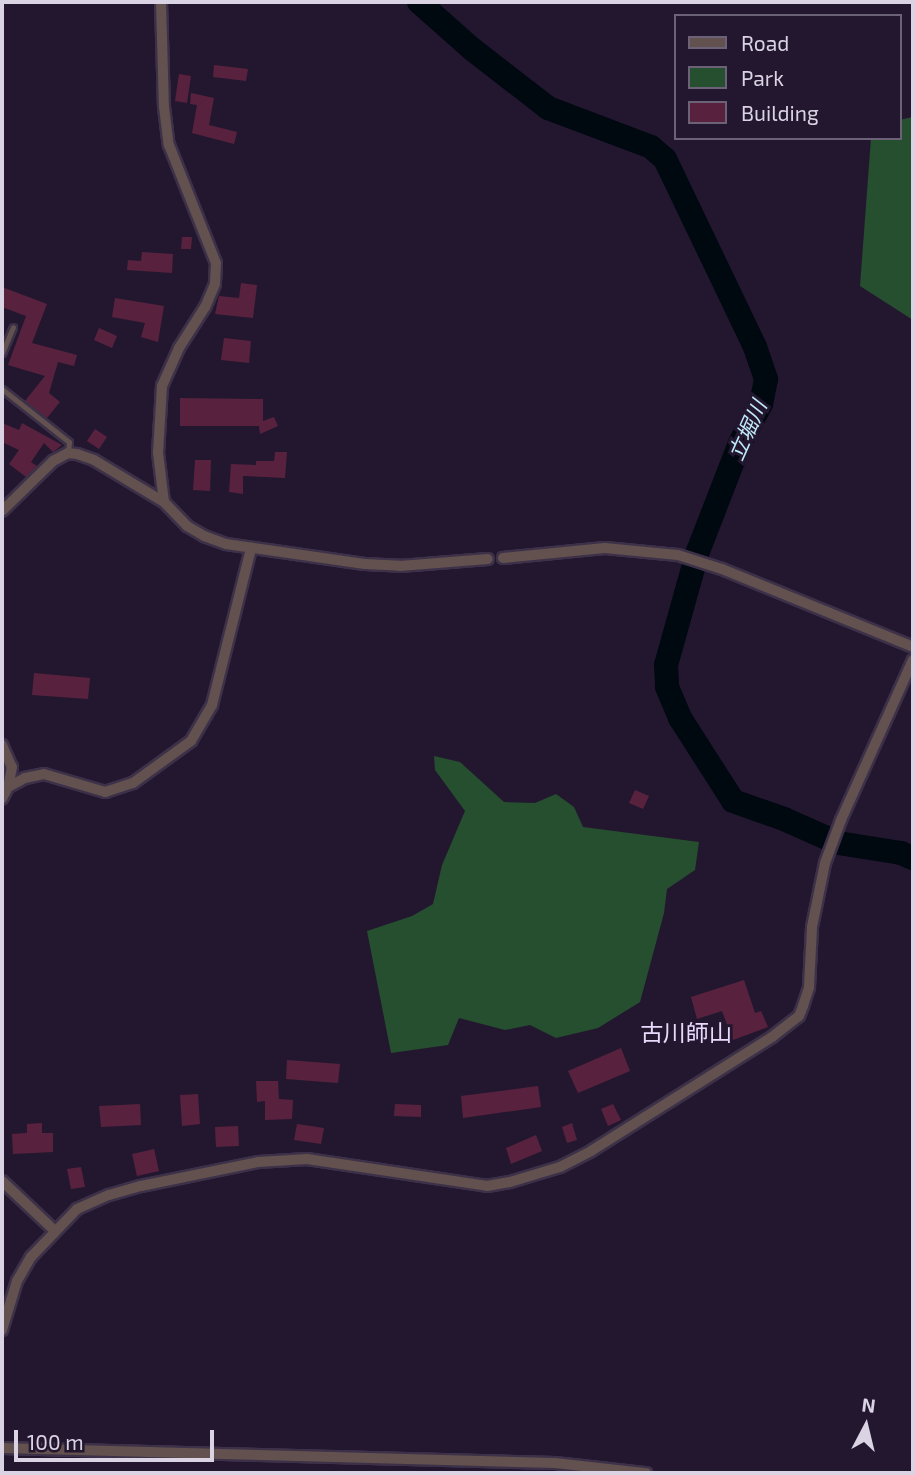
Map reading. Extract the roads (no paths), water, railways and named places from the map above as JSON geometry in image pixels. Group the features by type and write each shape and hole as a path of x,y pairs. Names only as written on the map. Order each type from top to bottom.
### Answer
{"street":[{"path":"160,2 164,107 169,145 216,263 215,284 205,307 179,348 162,386 158,453 164,502"},
{"path":"2,511 53,461 68,453 94,460 164,502 187,526 204,536 251,548 388,565 488,559"},
{"path":"8,788 25,778 44,774 105,792 133,783 191,741 212,705 251,548"},
{"path":"503,558 605,548 678,555 722,569 913,647"},
{"path":"2,1330 17,1281 31,1256 77,1209 109,1195 141,1185 258,1162 307,1159 487,1186 534,1176 591,1151 772,1037 799,1016 803,1006 809,986 811,927 825,863 841,820 913,660"},
{"path":"2,745 12,767 8,788 2,799"},
{"path":"2,1181 55,1231"},
{"path":"2,1448 555,1463 646,1473"}],"lane":[{"path":"2,353 13,327"},
{"path":"2,389 69,442 68,453"}],"waterway":[{"name":"立堀川","path":"419,2 472,49 548,108 651,147 665,159 755,347 766,379 761,404 740,443 697,554 666,665 667,687 680,718 733,801 784,819 838,843 901,853 913,858"}],"district":[{"name":"古川師山","path":"686,1032"}]}
